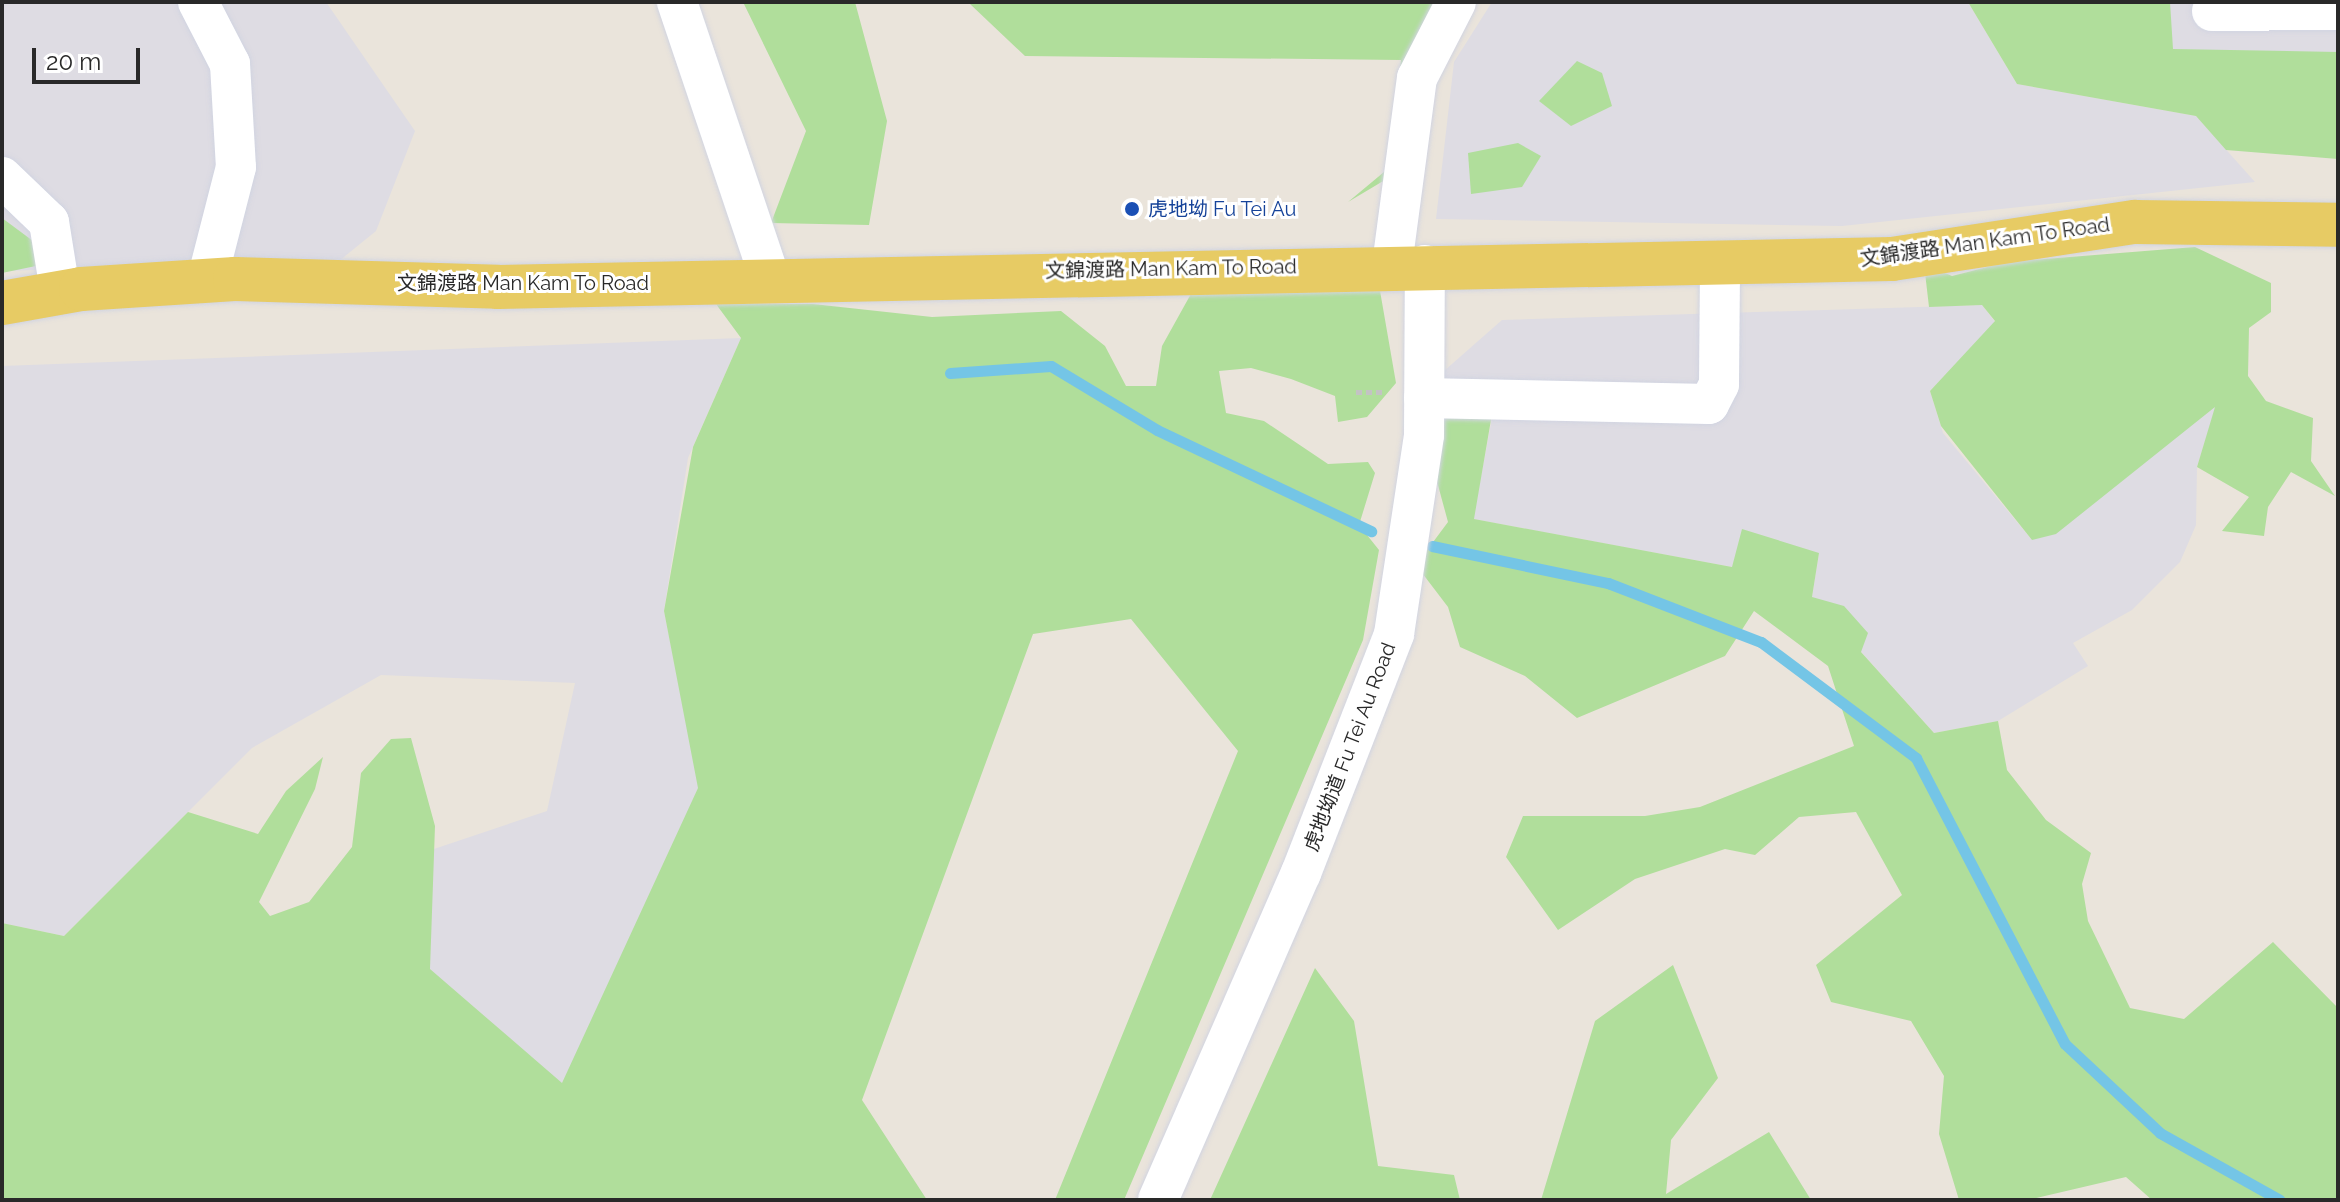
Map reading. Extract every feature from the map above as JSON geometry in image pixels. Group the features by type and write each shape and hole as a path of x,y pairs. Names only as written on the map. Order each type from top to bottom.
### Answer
{"main road":[{"name":"文錦渡路 Man Kam To Road","path":"2,303 60,291 207,280 498,287 1409,265 1720,264 1892,259 2135,222 2338,225"}],"street":[{"path":"198,2 230,64 236,167 207,280"},
{"path":"677,2 770,279"},
{"name":"虎地坳道 Fu Tei Au Road","path":"1158,1200 1301,873 1394,634 1424,398 1409,265 1417,78 1456,2"},
{"path":"2212,11 2338,10"},
{"path":"2,177 49,222 60,291"},
{"path":"1424,398 1709,404 1719,384 1720,264"}],"shaded area":[{"path":"2,2 326,2 415,131 376,231 339,261 2,271"},
{"path":"1492,2 1968,2 2017,84 2196,116 2255,182 1842,226 1436,219 1454,62"},
{"path":"2170,2 2338,2 2338,61 2170,61"},
{"path":"1982,305 1995,322 1930,391 1943,433 2032,540 2216,406 2197,467 2196,525 2180,562 2132,610 2073,643 2088,666 1998,721 1934,733 1812,597 1819,553 1732,567 1473,519 1492,418 1448,411 1444,371 1502,320"},
{"path":"741,338 688,458 664,611 699,786 607,999 517,1168 430,969 431,850 547,811 575,683 381,675 252,748 64,936 2,923 2,366"}],"green space":[{"path":"743,2 855,2 887,121 869,225 771,223 806,131"},
{"path":"952,2 1458,2 1400,171 1348,202 1390,167 1401,60 1025,56 970,4"},
{"path":"1968,2 2170,2 2173,49 2338,52 2338,159 2226,150 2196,116 2017,84"},
{"path":"1577,61 1602,73 1612,106 1571,126 1539,101"},
{"path":"1518,143 1541,156 1522,187 1471,194 1468,153"},
{"path":"2,218 60,261 2,273"},
{"path":"2195,247 2271,283 2271,312 2249,328 2248,376 2266,401 2313,418 2311,461 2335,496 2291,472 2268,507 2264,536 2222,531 2249,497 2197,467 2215,407 2056,534 2032,540 1941,426 1930,391 1995,321 1982,305 1929,307 1924,264 1952,276 2007,262"},
{"path":"1379,285 1396,383 1367,417 1338,422 1335,396 1291,379 1251,368 1219,371 1226,413 1264,421 1328,464 1368,462 1375,473 1359,525 1379,550 1363,640 1124,1200 1055,1200 1238,751 1131,619 1033,634 862,1100 927,1200 2,1200 2,923 64,936 188,812 258,834 286,791 323,757 315,789 259,902 270,916 309,902 352,847 361,773 391,739 411,738 435,826 430,969 562,1083 698,788 664,611 693,447 741,338 716,304 813,304 932,317 1061,311 1105,346 1126,386 1156,386 1162,346 1192,292"},
{"path":"1493,408 1474,519 1732,567 1742,529 1819,553 1812,597 1844,606 1868,633 1861,652 1934,733 1998,721 2007,770 2046,820 2091,853 2082,884 2088,921 2130,1008 2184,1019 2273,942 2338,1008 2338,1200 2152,1200 2126,1177 2028,1200 1959,1200 1939,1134 1944,1076 1911,1021 1831,1002 1816,965 1902,895 1856,812 1799,817 1755,855 1725,849 1635,879 1558,930 1506,857 1523,816 1645,816 1700,807 1854,746 1828,666 1754,611 1725,656 1577,718 1525,676 1460,647 1448,607 1416,565 1448,522 1429,452 1448,411"},
{"path":"1673,965 1718,1078 1671,1140 1666,1194 1769,1132 1811,1200 1541,1200 1595,1021"},
{"path":"1315,968 1354,1021 1378,1166 1454,1175 1460,1200 1210,1200"}],"waterway":[{"path":"950,373 1051,366 1157,430 1371,531"},
{"path":"1432,546 1608,583 1761,642 1916,758 2065,1044 2160,1133 2280,1200"}],"place":[{"name":"虎地坳 Fu Tei Au","path":"1132,209"}]}
